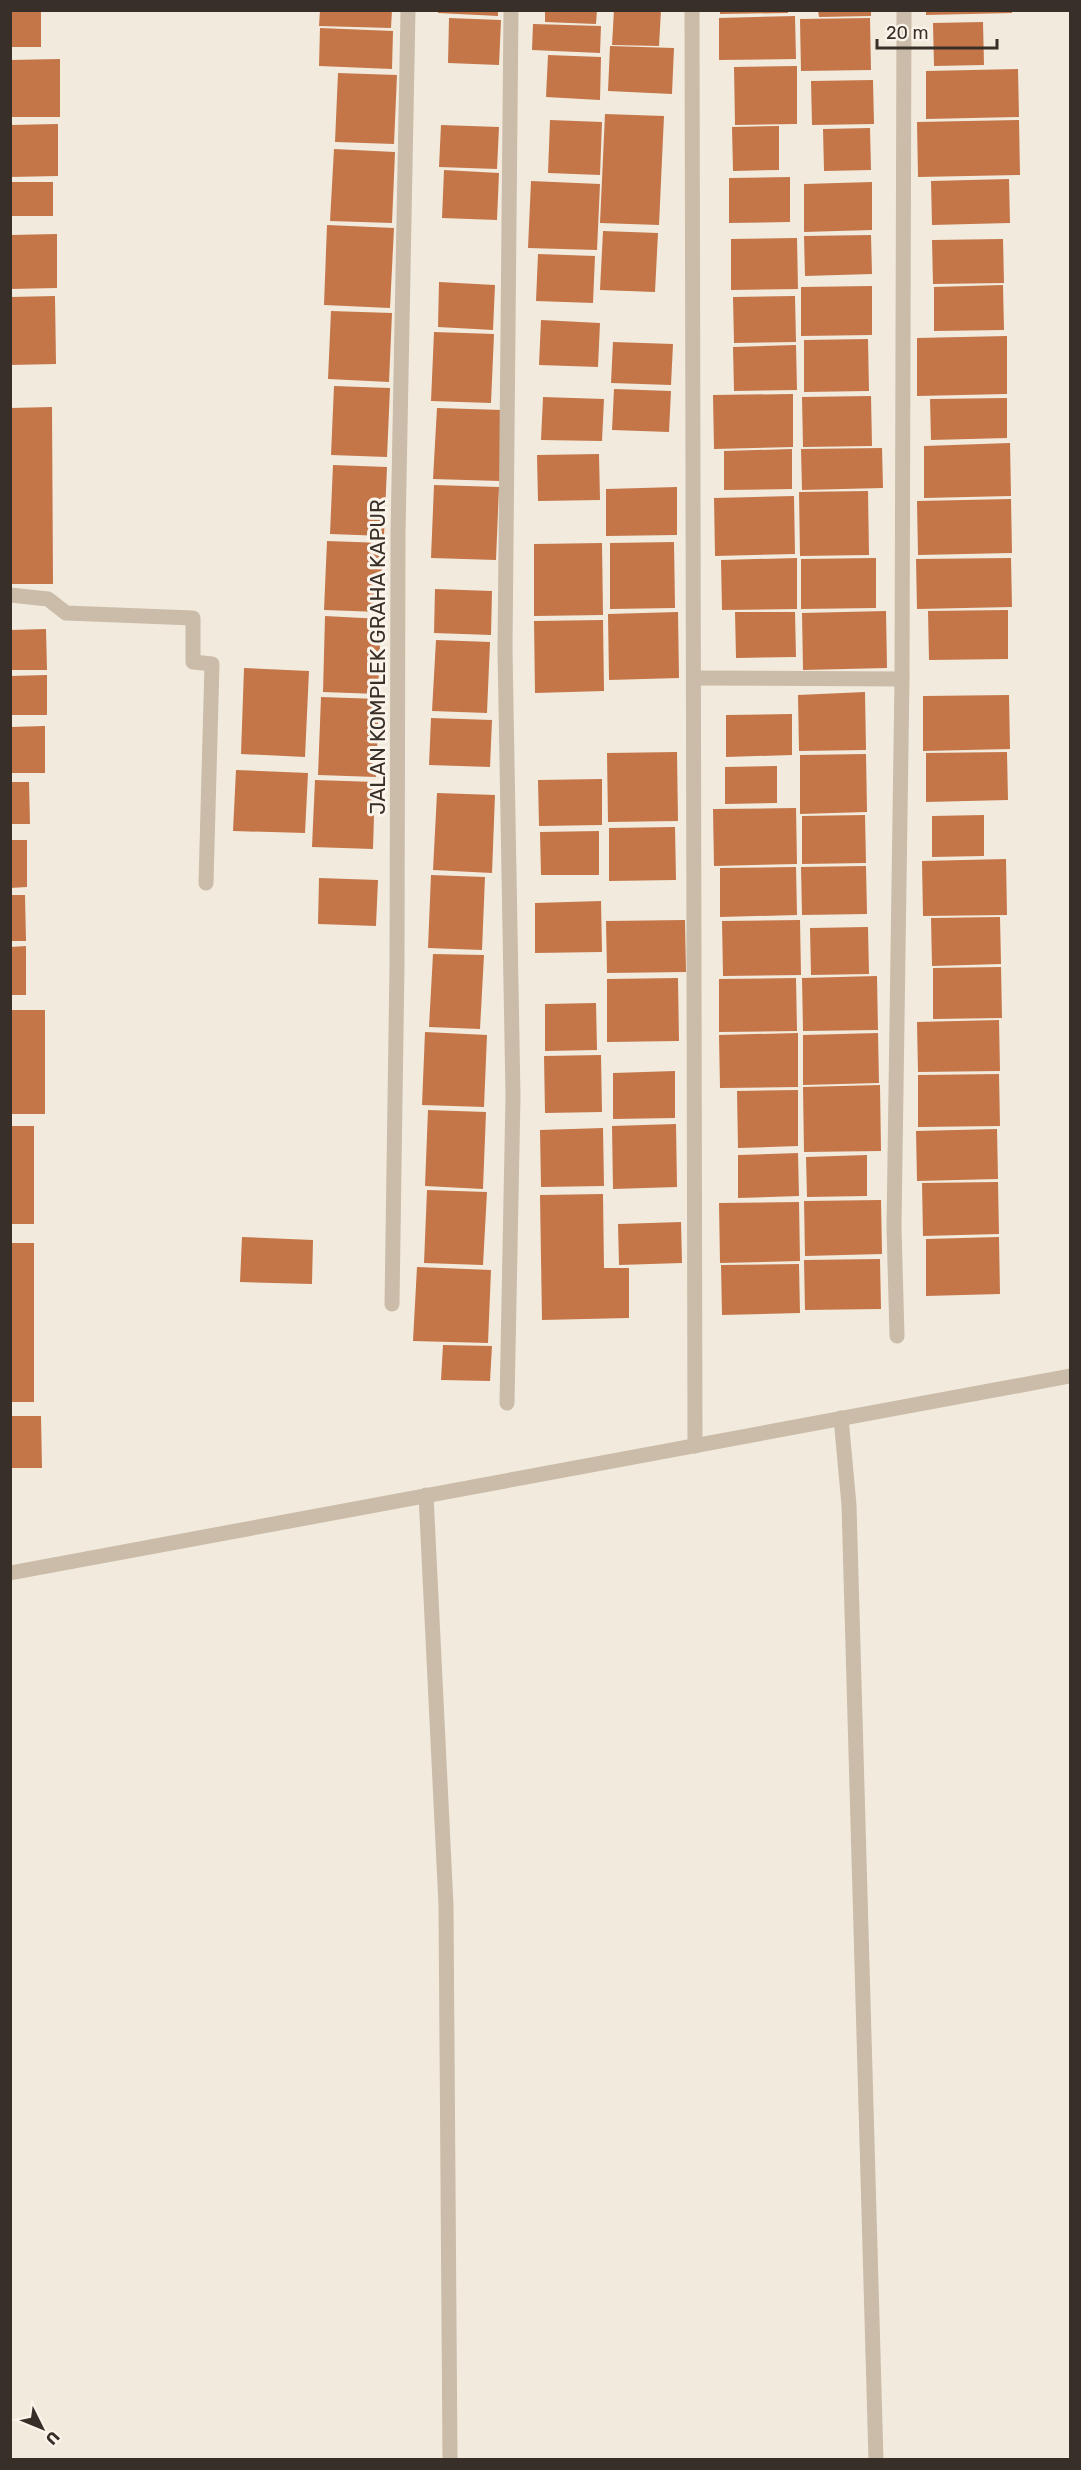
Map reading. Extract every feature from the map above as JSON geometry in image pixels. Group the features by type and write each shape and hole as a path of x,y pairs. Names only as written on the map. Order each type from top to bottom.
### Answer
{"street":[{"name":"JALAN KOMPLEK GRAHA KAPUR","path":"392,1304 397,953 398,534 408,10"},
{"path":"507,1402 513,1096 505,650 511,10"},
{"path":"692,10 695,1446"},
{"path":"897,1336 894,1227 902,679 904,10"},
{"path":"10,595 48,599 66,613 193,618 193,663 212,664 206,883"},
{"path":"694,678 902,679"},
{"path":"10,1573 1071,1376"},
{"path":"841,1418 849,1505 876,2460"},
{"path":"426,1495 446,1905 450,2460"}],"building":[{"path":"10,10 41,10 41,47 10,47"},
{"path":"320,10 392,10 391,28 319,26"},
{"path":"438,10 498,10 498,16 438,13"},
{"path":"545,10 597,10 596,24 545,22"},
{"path":"614,10 661,10 659,46 612,45"},
{"path":"720,10 788,10 788,13 720,14"},
{"path":"818,10 871,10 871,16 819,17"},
{"path":"926,10 1012,10 1012,13 926,15"},
{"path":"795,16 796,59 719,60 719,18"},
{"path":"449,18 501,20 499,65 448,63"},
{"path":"870,18 871,70 801,71 800,19"},
{"path":"983,22 984,65 934,66 933,23"},
{"path":"533,24 601,26 600,53 532,50"},
{"path":"320,28 393,31 392,69 319,66"},
{"path":"610,46 674,48 672,94 608,91"},
{"path":"548,55 601,57 600,100 546,97"},
{"path":"60,59 60,117 10,117 10,60"},
{"path":"797,66 797,124 735,125 734,67"},
{"path":"1018,69 1019,117 926,119 926,71"},
{"path":"338,73 397,75 394,144 335,142"},
{"path":"873,80 874,124 812,125 811,81"},
{"path":"605,114 664,116 659,225 600,223"},
{"path":"550,120 602,122 600,175 548,173"},
{"path":"1019,120 1020,175 918,177 917,122"},
{"path":"58,124 58,176 10,177 10,125"},
{"path":"441,125 499,127 497,169 439,167"},
{"path":"779,126 779,170 733,171 732,127"},
{"path":"870,128 871,170 824,171 823,129"},
{"path":"334,149 395,152 392,223 330,221"},
{"path":"444,170 499,173 497,220 442,218"},
{"path":"790,177 790,222 729,223 729,178"},
{"path":"1009,179 1010,223 932,225 931,181"},
{"path":"531,181 600,184 597,250 528,248"},
{"path":"10,182 53,182 53,216 10,216"},
{"path":"872,182 872,230 804,232 804,184"},
{"path":"327,225 394,228 390,308 324,305"},
{"path":"603,231 658,233 655,292 600,290"},
{"path":"57,234 57,288 10,289 10,235"},
{"path":"871,235 872,274 805,276 804,236"},
{"path":"797,238 798,289 731,290 731,239"},
{"path":"1003,239 1004,283 933,284 932,240"},
{"path":"538,254 595,256 593,303 536,301"},
{"path":"439,282 495,285 493,330 438,327"},
{"path":"1003,285 1004,330 934,331 934,287"},
{"path":"872,286 872,335 801,336 801,287"},
{"path":"55,296 56,364 10,365 10,297"},
{"path":"795,296 796,342 734,343 733,297"},
{"path":"331,311 392,313 389,382 328,379"},
{"path":"541,320 600,323 598,367 539,365"},
{"path":"434,332 494,334 491,403 431,401"},
{"path":"1007,336 1007,394 917,396 917,338"},
{"path":"868,339 869,391 804,392 804,340"},
{"path":"613,342 673,344 671,385 611,383"},
{"path":"796,345 797,390 734,391 733,347"},
{"path":"334,386 390,388 387,457 331,455"},
{"path":"614,389 671,391 669,432 612,430"},
{"path":"793,394 793,447 714,449 713,395"},
{"path":"871,396 872,446 803,447 802,397"},
{"path":"543,397 604,399 602,441 541,440"},
{"path":"1007,398 1007,438 931,440 930,399"},
{"path":"52,407 53,584 10,584 10,408"},
{"path":"437,408 503,410 500,481 433,479"},
{"path":"1010,443 1011,496 924,498 924,446"},
{"path":"882,448 883,488 802,490 801,449"},
{"path":"792,449 792,489 724,490 724,451"},
{"path":"599,454 600,500 538,501 537,455"},
{"path":"333,465 387,467 384,536 330,534"},
{"path":"434,485 499,487 496,560 431,558"},
{"path":"677,487 677,535 606,536 606,489"},
{"path":"868,491 869,555 800,556 799,492"},
{"path":"794,496 795,554 715,556 714,498"},
{"path":"1011,499 1012,553 918,555 917,501"},
{"path":"327,541 383,543 380,612 324,610"},
{"path":"674,542 675,608 610,609 610,543"},
{"path":"602,543 603,615 534,616 534,544"},
{"path":"797,558 797,609 722,610 721,560"},
{"path":"876,558 876,608 801,609 801,559"},
{"path":"1011,558 1012,607 917,609 916,559"},
{"path":"435,589 492,591 491,635 434,633"},
{"path":"1008,610 1008,659 929,660 928,611"},
{"path":"886,611 887,668 803,670 802,613"},
{"path":"678,612 679,678 609,680 608,614"},
{"path":"735,612 795,612 796,657 736,658"},
{"path":"325,616 381,619 378,694 323,692"},
{"path":"603,620 604,691 535,693 534,621"},
{"path":"46,629 47,670 10,670 10,630"},
{"path":"436,640 490,642 487,713 432,711"},
{"path":"244,668 309,671 305,757 241,754"},
{"path":"47,675 47,715 10,715 10,676"},
{"path":"865,692 866,750 799,751 798,695"},
{"path":"1009,695 1010,749 923,751 923,696"},
{"path":"321,697 379,699 376,777 318,775"},
{"path":"792,714 792,755 726,757 726,715"},
{"path":"431,718 492,720 490,767 429,765"},
{"path":"45,726 45,773 10,773 10,727"},
{"path":"677,752 678,821 608,822 607,753"},
{"path":"1007,752 1008,800 926,802 926,753"},
{"path":"866,754 867,812 800,814 800,755"},
{"path":"777,766 777,803 725,804 725,767"},
{"path":"236,770 308,773 305,833 233,831"},
{"path":"602,779 602,825 539,826 538,780"},
{"path":"315,780 375,782 373,849 312,847"},
{"path":"10,782 29,782 30,824 10,824"},
{"path":"437,793 495,795 492,873 433,870"},
{"path":"796,808 797,864 714,866 713,809"},
{"path":"865,815 866,863 802,864 802,816"},
{"path":"984,815 984,856 932,857 932,816"},
{"path":"675,827 676,880 609,881 609,828"},
{"path":"599,831 599,875 541,875 540,832"},
{"path":"10,840 27,840 27,887 10,888"},
{"path":"1006,859 1007,915 923,916 922,861"},
{"path":"866,866 867,914 802,915 801,867"},
{"path":"796,867 797,915 720,917 720,868"},
{"path":"431,875 485,877 482,950 428,948"},
{"path":"319,878 378,880 376,926 318,924"},
{"path":"10,895 25,895 26,941 10,941"},
{"path":"601,901 602,952 535,953 535,903"},
{"path":"1000,917 1001,964 932,966 931,918"},
{"path":"685,920 686,972 607,973 606,921"},
{"path":"800,920 801,975 723,976 722,921"},
{"path":"868,927 869,974 811,975 810,928"},
{"path":"26,946 26,995 10,995 10,947"},
{"path":"433,954 484,955 480,1029 429,1027"},
{"path":"1001,967 1002,1018 933,1019 933,968"},
{"path":"877,976 878,1030 803,1031 802,978"},
{"path":"678,978 679,1041 607,1042 607,979"},
{"path":"796,978 797,1031 719,1032 719,979"},
{"path":"596,1003 597,1050 545,1051 545,1004"},
{"path":"10,1010 45,1010 45,1114 10,1114"},
{"path":"999,1020 1000,1071 918,1072 917,1022"},
{"path":"425,1032 487,1035 484,1107 422,1105"},
{"path":"798,1033 798,1087 720,1088 719,1035"},
{"path":"878,1033 879,1083 803,1085 803,1035"},
{"path":"601,1055 602,1112 545,1113 544,1056"},
{"path":"675,1071 675,1118 613,1119 613,1073"},
{"path":"999,1074 1000,1126 918,1127 918,1075"},
{"path":"880,1085 881,1151 804,1152 803,1087"},
{"path":"798,1090 798,1146 738,1148 737,1091"},
{"path":"428,1110 486,1112 483,1189 425,1186"},
{"path":"676,1124 677,1187 613,1189 612,1126"},
{"path":"10,1126 34,1126 34,1224 10,1224"},
{"path":"603,1128 604,1186 541,1187 540,1130"},
{"path":"997,1129 998,1179 917,1181 916,1131"},
{"path":"798,1153 799,1196 738,1198 738,1155"},
{"path":"867,1155 867,1196 807,1197 806,1157"},
{"path":"998,1182 999,1234 923,1236 922,1183"},
{"path":"427,1190 487,1192 483,1265 424,1263"},
{"path":"603,1194 604,1268 629,1268 629,1318 542,1320 540,1195"},
{"path":"881,1200 882,1254 805,1256 804,1201"},
{"path":"799,1202 800,1261 720,1263 719,1203"},
{"path":"681,1222 682,1263 619,1265 618,1224"},
{"path":"242,1237 313,1240 312,1284 240,1282"},
{"path":"999,1237 1000,1294 926,1296 926,1239"},
{"path":"10,1243 34,1243 34,1402 10,1402"},
{"path":"880,1259 881,1309 805,1310 804,1260"},
{"path":"799,1264 800,1313 722,1315 721,1265"},
{"path":"417,1267 491,1270 488,1343 413,1341"},
{"path":"443,1345 492,1346 490,1381 441,1380"},
{"path":"10,1416 41,1416 42,1468 10,1468"}]}
